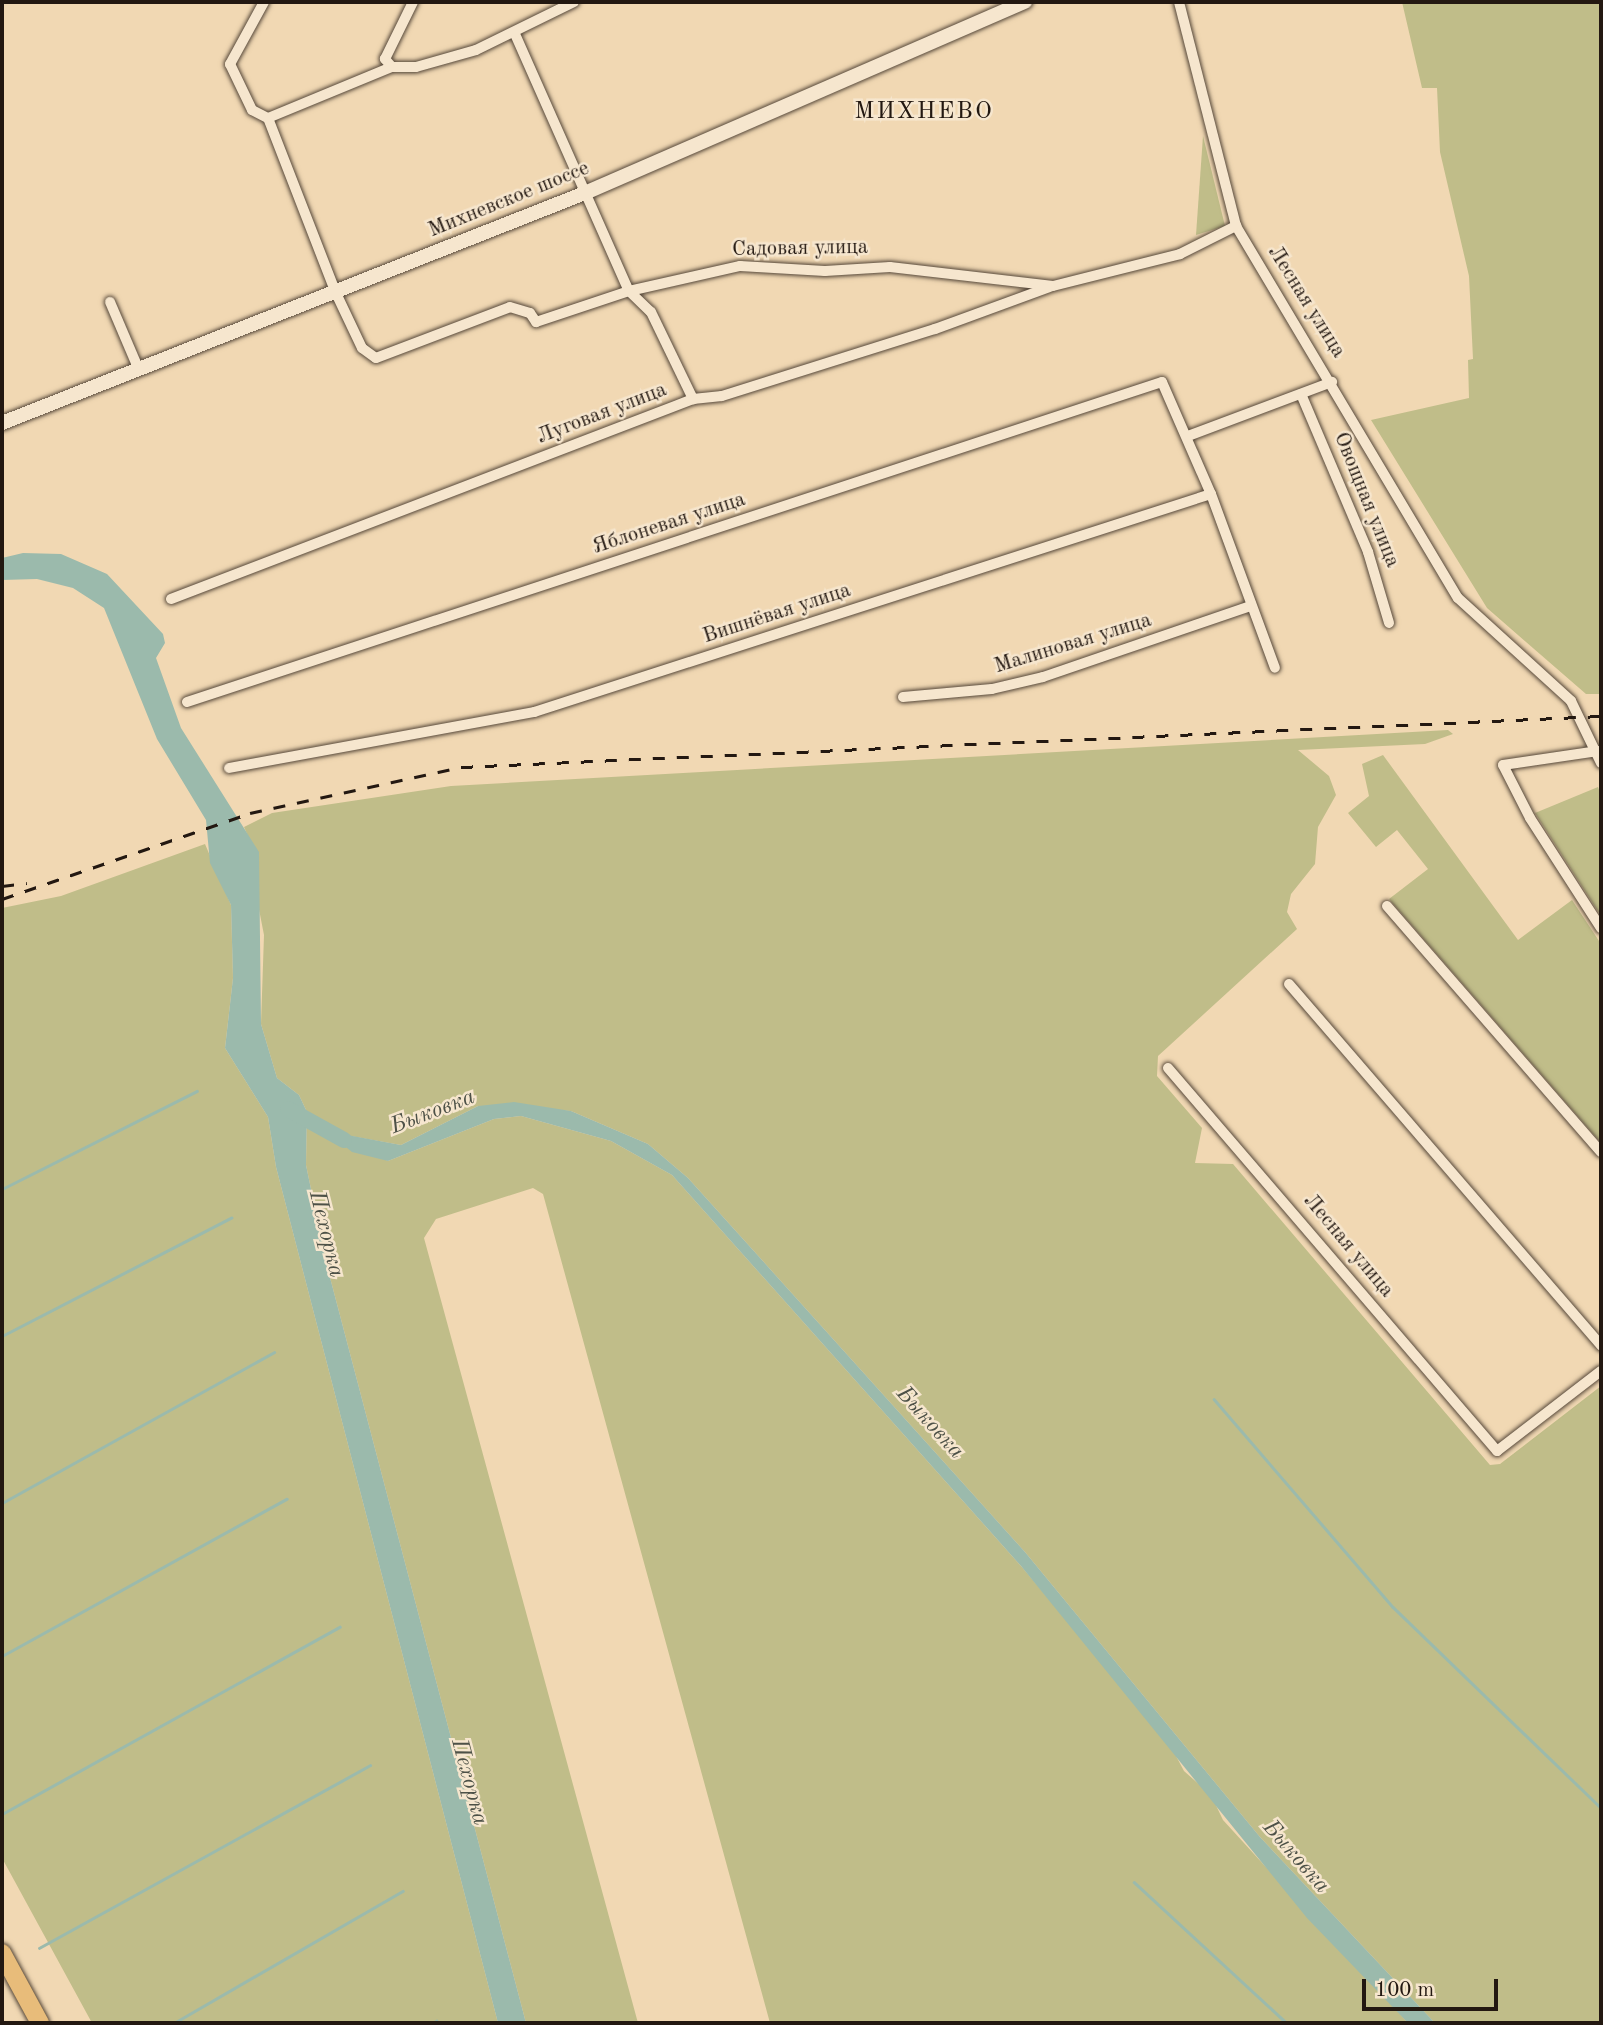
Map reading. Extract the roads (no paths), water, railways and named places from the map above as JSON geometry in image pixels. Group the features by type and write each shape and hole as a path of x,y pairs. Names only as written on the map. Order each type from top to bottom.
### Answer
{"highway":[{"path":"2,1953 40,2023"}],"street":[{"path":"264,2 230,64 252,110 268,118 335,291"},
{"path":"392,67 385,59 413,2"},
{"path":"268,118 392,67 416,67 514,34 574,2"},
{"name":"Михневское шоссе","path":"2,423 585,193 1025,2"},
{"name":"Лесная улица","path":"1179,2 1236,226 1332,382 1458,598 1571,701 1600,757"},
{"path":"514,34 629,291 651,312 694,399"},
{"name":"Садовая улица","path":"335,291 362,348 376,358 501,309 530,313 536,322 629,291 740,266 825,271 890,267 1053,286 1180,254 1236,226"},
{"name":"Луговая улица","path":"172,599 694,399 722,396 936,330 1053,286"},
{"path":"110,302 139,370"},
{"name":"Яблоневая улица","path":"187,702 1162,382 1188,436"},
{"path":"1275,668 1188,436 1332,382"},
{"name":"Овощная улица","path":"1301,394 1368,552 1389,623"},
{"name":"Вишнёвая улица","path":"229,768 534,712 1211,495"},
{"name":"Малиновая улица","path":"903,697 992,689 1043,677 1250,606"},
{"path":"1600,757 1503,765 1530,818 1601,928"},
{"path":"1387,906 1601,1152"},
{"path":"1289,984 1601,1346"},
{"name":"Лесная улица","path":"1168,1068 1497,1451 1601,1371"}],"waterway":[{"path":"2,1189 197,1091"},
{"name":"Быковка","path":"288,1109 344,1140"},
{"path":"2,1336 231,1218"},
{"path":"2,1503 274,1352"},
{"path":"1214,1399 1393,1607 1601,1808"},
{"path":"2,1656 286,1499"},
{"path":"2,1814 340,1627"},
{"path":"39,1948 370,1765"},
{"path":"1134,1882 1287,2023"},
{"path":"174,2023 403,1891"}],"railway":[{"path":"2,899 250,813 461,767 1601,716"},
{"path":"2,886 27,883"}],"district":[{"name":"МИХНЕВО","path":"924,113"}],"water label":[{"name":"Пехорка","path":"326,1234"},
{"name":"Пехорка","path":"469,1782"}]}
